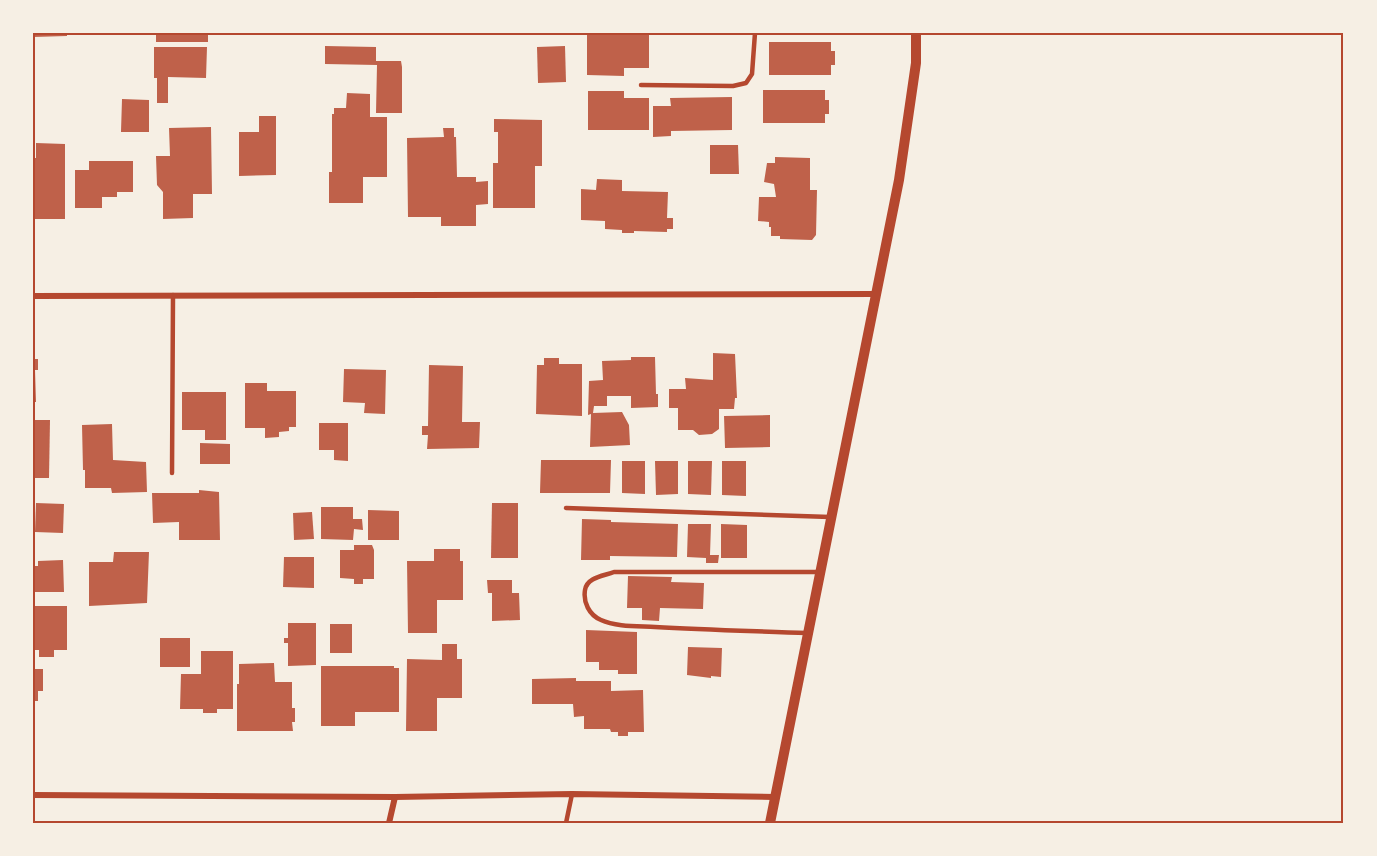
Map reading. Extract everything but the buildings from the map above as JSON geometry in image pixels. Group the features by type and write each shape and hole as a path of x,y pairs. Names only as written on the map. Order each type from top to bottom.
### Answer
{"street":[{"path":"770,823 899,180 916,63 916,33"},
{"path":"33,296 876,294"},
{"path":"33,795 395,797 572,794 775,797"},
{"path":"389,823 395,797"}],"lane":[{"path":"641,85 734,86 746,82 752,74 754,33"},
{"path":"172,473 173,295"},
{"path":"566,508 831,517"},
{"path":"808,633 655,627 602,621 591,613 584,600 585,586 592,579 614,572 820,572"},
{"path":"567,823 572,794"}]}
